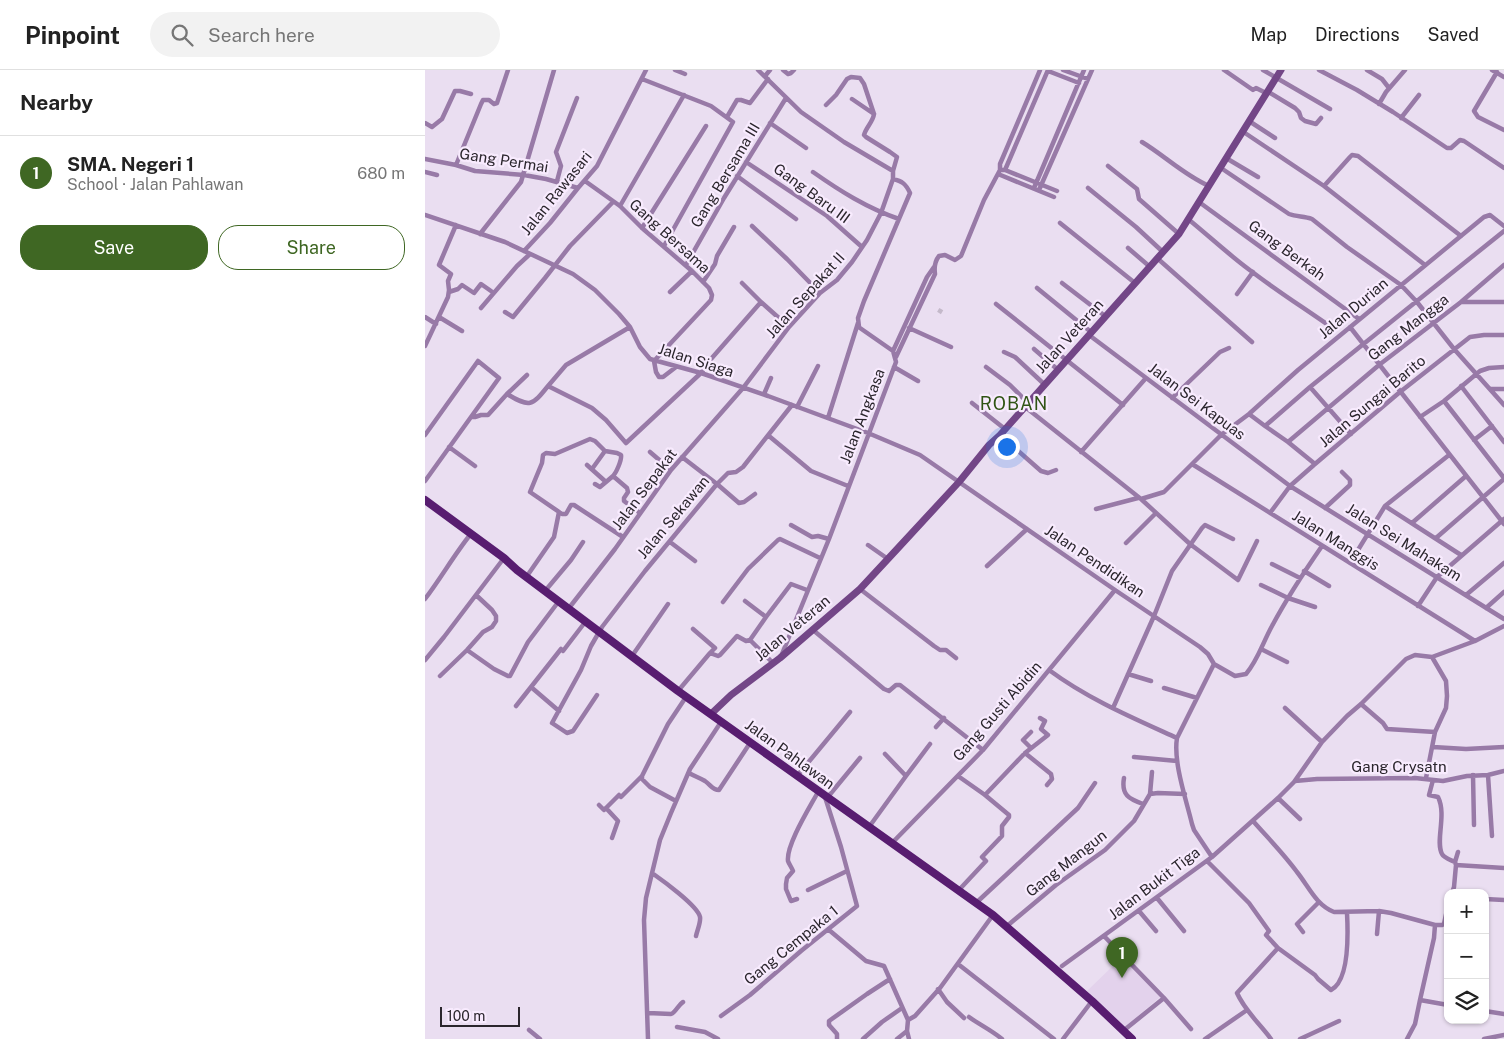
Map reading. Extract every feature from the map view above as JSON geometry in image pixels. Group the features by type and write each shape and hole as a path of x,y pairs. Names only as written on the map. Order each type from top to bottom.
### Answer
{"main road":[{"name":"Jalan Pahlawan","path":"425,500 686,697 993,915 1060,968 1132,1039"}],"street":[{"path":"456,165 483,100 497,103 509,70"},
{"path":"480,234 521,182 555,70"},
{"name":"Jalan Rawasari","path":"524,251 551,223 597,166 646,70"},
{"path":"675,70 685,74"},
{"path":"757,70 801,112 820,126 893,171"},
{"path":"727,117 737,100 750,103 770,70"},
{"path":"783,70 788,74 794,70"},
{"path":"1001,171 1000,164 1040,70"},
{"path":"893,351 927,277 934,267 936,259 939,256 945,255 955,260 961,256 984,200 1001,171 1048,70 1085,86"},
{"path":"1063,70 1088,80"},
{"path":"1034,188 1084,70"},
{"path":"1039,190 1092,70"},
{"path":"1224,70 1253,90 1256,88 1266,92 1295,108 1305,121 1316,124 1321,118"},
{"path":"1263,70 1330,109"},
{"name":"Jalan Veteran","path":"711,714 731,695 780,658 860,589 959,482 984,450 1003,432 1179,234 1281,70"},
{"path":"1319,70 1357,90 1447,148 1451,148 1461,140 1464,141 1504,168"},
{"path":"1367,70 1382,79 1389,88"},
{"path":"1379,104 1389,88 1405,70"},
{"path":"1504,77 1495,71 1473,111 1478,117 1504,130"},
{"path":"826,106 847,79 856,77 860,78 864,84 874,114"},
{"path":"642,79 711,106 733,122 664,246"},
{"path":"425,123 432,127 442,119 455,91 471,94"},
{"path":"620,206 684,95"},
{"path":"1401,118 1419,95"},
{"path":"557,181 561,166 556,152 577,98"},
{"name":"Gang Bersama III","path":"686,265 737,176 786,98"},
{"path":"853,99 874,114"},
{"name":"Jalan Sepakat II","path":"743,388 789,327 820,293 837,280 852,262 881,213 893,179 897,158 865,137 864,135 874,114"},
{"path":"1249,121 1275,138"},
{"path":"770,124 806,148"},
{"path":"642,228 706,126"},
{"path":"1242,131 1324,186 1425,266"},
{"path":"1142,142 1183,172 1209,186"},
{"path":"1324,186 1350,157 1355,155 1461,236"},
{"name":"Gang Permai","path":"425,158 475,171 524,175 557,181 578,188"},
{"path":"1226,158 1259,177"},
{"name":"Gang Baru III","path":"746,162 827,216 862,247"},
{"path":"1108,166 1137,189 1139,199 1179,234"},
{"path":"1221,168 1289,214 1306,216 1312,219 1347,247 1401,285 1504,405"},
{"path":"1001,171 1042,184 1057,191"},
{"path":"1001,171 1054,197"},
{"path":"425,172 437,175"},
{"path":"813,172 850,197 881,213 899,219"},
{"path":"737,176 795,219"},
{"path":"828,418 864,301 910,193 905,184 893,179"},
{"name":"Gang Bersama","path":"585,181 620,206 642,228 686,265 711,291 711,300 654,361"},
{"path":"1088,188 1163,252"},
{"path":"505,312 513,317 582,232 613,202"},
{"name":"Gang Berkah","path":"1199,202 1359,318"},
{"name":"Jalan Siaga","path":"425,215 524,251 573,274 610,304 630,326 644,354 650,359 701,373 868,432 920,455 959,482"},
{"name":"Jalan Durian","path":"1221,435 1249,414 1359,318 1487,216 1493,217 1504,226"},
{"path":"1188,219 1221,248 1331,327"},
{"path":"1060,223 1135,283"},
{"path":"425,346 449,297 447,282 451,274 439,265 456,225"},
{"path":"752,226 820,293"},
{"path":"703,282 713,268 717,256 734,227"},
{"path":"1265,426 1309,387 1504,231"},
{"path":"1128,248 1149,266"},
{"path":"481,308 517,266 530,254"},
{"path":"1157,258 1252,342"},
{"name":"Gang Mangga","path":"1288,442 1379,365 1461,302 1504,265"},
{"path":"896,357 935,274 934,267"},
{"path":"670,292 692,271"},
{"path":"1237,294 1253,272"},
{"path":"742,283 789,327"},
{"path":"1062,283 1105,316"},
{"path":"449,289 458,289 462,285 474,293 481,284 491,291"},
{"name":"Jalan Sei Kapuas","path":"1037,288 1146,378 1290,486"},
{"path":"617,453 701,373 761,302"},
{"path":"1461,302 1504,302"},
{"path":"996,304 1123,405"},
{"path":"425,317 436,324"},
{"path":"439,318 462,331"},
{"name":"Jalan Angkasa","path":"780,658 829,539 868,432 895,367 896,357 893,351 860,328 858,322"},
{"path":"507,394 523,403 530,403 537,399 566,365 630,326"},
{"path":"905,326 951,347"},
{"path":"1350,327 1449,455 1503,521 1437,577 1419,606"},
{"name":"Jalan Sungai Barito","path":"1270,513 1290,486 1400,392 1454,349 1470,337 1504,335"},
{"path":"1172,398 1220,352 1229,348"},
{"path":"1034,349 1057,369"},
{"path":"1004,352 1015,357 1044,384"},
{"path":"425,435 478,361 499,378 425,481"},
{"path":"654,361 659,377 663,377 676,367"},
{"name":"Jalan Sekawan","path":"597,695 569,733 552,723 599,632 645,571 717,484 728,473 739,471 794,406 818,366"},
{"path":"895,367 918,381"},
{"path":"986,367 1010,385 1026,405 1081,452 1156,512 1190,544 1237,580 1257,541"},
{"path":"1420,417 1444,401 1476,373 1489,368 1504,367"},
{"path":"471,417 488,415 527,375"},
{"path":"763,394 771,378"},
{"path":"1081,452 1146,378"},
{"path":"548,386 592,408 606,420 626,443"},
{"path":"1461,386 1504,442"},
{"path":"1309,387 1351,434"},
{"name":"Jalan Sepakat","path":"569,608 671,470 743,388"},
{"path":"1491,389 1504,389"},
{"path":"1435,538 1504,478 1444,401"},
{"path":"972,403 1041,471 1048,473 1056,470"},
{"path":"1249,414 1315,464"},
{"path":"1474,440 1492,426"},
{"path":"1096,509 1164,492 1221,435"},
{"path":"769,436 811,471 848,486"},
{"path":"595,484 600,487 613,476 622,458 617,453 605,451 595,441 589,439 562,452 543,455 542,463 530,492 562,514 566,514 571,505 574,505 623,537"},
{"path":"449,448 475,466"},
{"path":"592,469 605,451"},
{"path":"650,452 671,470"},
{"path":"1350,563 1385,506 1449,455"},
{"path":"682,457 739,503 745,502 755,494"},
{"name":"Jalan Manggis","path":"1192,464 1475,641"},
{"path":"587,465 606,482"},
{"path":"1325,508 1350,485 1350,480 1342,472"},
{"path":"613,476 627,488 628,492 624,500 640,513"},
{"path":"1412,523 1466,476"},
{"name":"Jalan Pendidikan","path":"959,482 1200,647 1208,654 1214,664"},
{"name":"Jalan Sei Mahakam","path":"1290,486 1504,619"},
{"path":"1385,506 1461,555"},
{"path":"527,576 554,537 559,512"},
{"path":"1126,543 1156,512"},
{"path":"791,525 812,537 818,536 829,539"},
{"path":"1113,708 1172,571 1201,528 1205,525 1233,539"},
{"path":"987,566 1027,529"},
{"path":"425,599 471,535"},
{"path":"723,602 748,569 778,540 781,539 820,558"},
{"path":"545,591 571,560 583,542"},
{"path":"670,542 695,561"},
{"path":"868,545 888,559"},
{"path":"1214,664 1235,676 1245,674 1300,578 1322,546"},
{"path":"425,660 504,558"},
{"path":"1466,595 1504,563"},
{"path":"1272,564 1300,578"},
{"path":"1304,572 1329,586"},
{"path":"750,640 791,584 807,590"},
{"path":"1261,585 1315,607"},
{"path":"860,589 937,648 946,650 956,658"},
{"name":"Gang Gusti Abidin","path":"892,843 983,750 1115,590"},
{"path":"1486,608 1504,592"},
{"path":"440,676 496,621 492,610 476,595"},
{"path":"467,650 494,669 510,676 528,642 559,601"},
{"path":"745,601 766,618"},
{"path":"632,656 668,604"},
{"path":"516,706 561,649 563,651 586,622"},
{"path":"1347,912 1348,941 1346,958 1336,987 1332,990 1278,948 1266,935 1269,931 1249,903 1210,859 1294,782 1322,742 1406,659 1415,656 1432,657 1475,641 1504,626"},
{"path":"678,691 715,648 693,629"},
{"path":"813,630 884,689 889,691 900,684 983,750"},
{"path":"711,652 718,656 720,655 737,636 746,641 750,640 773,663"},
{"path":"1261,649 1287,662"},
{"path":"1425,778 1435,732 1445,708 1447,696 1445,681 1432,657"},
{"name":"Jalan Bukit Tiga","path":"1060,968 1140,912 1210,859 1194,830 1177,761 1176,746 1177,738 1214,664"},
{"path":"1049,670 1073,687 1177,738"},
{"path":"1128,674 1151,681"},
{"path":"531,687 559,711"},
{"path":"1164,688 1197,698"},
{"path":"599,805 603,810 606,808 642,776 664,732 686,697"},
{"path":"1361,704 1383,723 1387,729 1435,732"},
{"path":"1285,708 1322,742"},
{"path":"797,776 850,712"},
{"path":"936,727 944,718"},
{"path":"985,795 1025,753 1048,735 1041,729 1045,721 1040,718"},
{"path":"648,1039 644,920 646,898 660,840 676,801 689,773 721,722"},
{"path":"1031,732 1023,740 1031,748"},
{"path":"689,773 717,791 750,743"},
{"path":"869,827 931,744"},
{"path":"1433,747 1466,749 1504,747"},
{"path":"1025,753 1051,774 1052,779 1047,785"},
{"path":"885,754 906,776"},
{"path":"1134,756 1177,761"},
{"path":"797,900 791,902 785,889 786,881 793,871 788,862 790,849 796,833 823,796 860,758"},
{"name":"Gang Crysatn","path":"1294,782 1317,778 1425,778 1443,781 1504,771"},
{"path":"1152,772 1151,794 1185,794"},
{"path":"1473,775 1474,825"},
{"path":"1488,775 1492,836"},
{"path":"642,776 650,787 676,801"},
{"path":"958,776 1009,815 1008,820 1002,826 1002,836 982,857 986,861 958,891"},
{"path":"1124,778 1123,787 1128,797 1143,804"},
{"path":"1433,780 1429,795 1438,797 1442,812 1440,848 1442,854 1456,863 1504,868"},
{"path":"976,903 1078,808 1095,783"},
{"name":"Gang Mangun","path":"1007,926 1056,885 1105,850 1134,821 1151,794"},
{"name":"Gang Cempaka 1","path":"721,1016 750,995 857,906 823,796"},
{"path":"1278,798 1300,819"},
{"path":"606,808 618,821 612,838"},
{"path":"1253,821 1298,872 1319,902 1328,910 1334,912 1379,911 1407,916 1435,925 1444,924"},
{"path":"1453,889 1459,852"},
{"path":"808,890 847,872"},
{"path":"652,873 678,892 699,914 701,918 696,936"},
{"path":"1157,898 1184,931"},
{"path":"1489,899 1504,900"},
{"path":"1303,932 1297,924 1319,902"},
{"path":"1377,934 1379,911"},
{"path":"1140,912 1157,931"},
{"path":"908,1020 915,1016 938,990 993,915"},
{"path":"1407,1039 1415,1024 1434,938 1435,925"},
{"path":"829,930 866,961 884,966 908,1020 907,1031 909,1039"},
{"path":"1105,936 1191,1029"},
{"path":"1271,1039 1247,1010 1237,993 1278,948"},
{"path":"958,964 1054,1039"},
{"path":"837,1039 837,1034 829,1026 829,1021 890,979"},
{"path":"938,990 947,1002 967,1018 989,1029 1002,1039"},
{"path":"1123,1031 1164,998"},
{"path":"1420,1000 1444,1004"},
{"path":"1063,1039 1092,1001"},
{"path":"648,1013 671,1014 683,1002"},
{"path":"863,1039 902,1008"},
{"path":"1205,1039 1247,1010"},
{"path":"1489,1012 1504,1014"},
{"path":"1300,1039 1339,1021"},
{"path":"677,1027 705,1032 718,1039"},
{"path":"529,1030 540,1039"},
{"path":"897,1039 907,1031"},
{"path":"1484,1039 1504,1035"}],"shaded area":[{"path":"1120,953 1160,997 1125,1027 1087,991 1114,965 1111,961"}],"tunnel":[{"path":"939,313 942,308"}],"place":[{"name":"SMA. Negeri 1","path":"1122,978"}],"district":[{"name":"ROBAN","path":"1014,403"}]}
